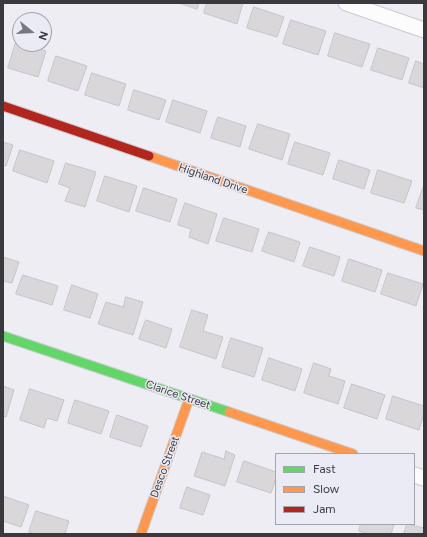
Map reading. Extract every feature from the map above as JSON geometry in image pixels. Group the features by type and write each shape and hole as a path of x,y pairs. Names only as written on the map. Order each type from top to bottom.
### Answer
{"street":[{"path":"346,3 424,30"},
{"name":"Highland Drive","path":"3,106 424,251"},
{"name":"Clarice Street","path":"3,336 189,400 350,453"},
{"name":"Desco Street","path":"141,534 189,400"}],"building":[{"path":"180,3 199,3 197,9"},
{"path":"207,3 243,3 237,24 204,13"},
{"path":"254,7 284,17 277,37 247,28"},
{"path":"291,20 326,31 318,55 283,44"},
{"path":"335,33 370,44 362,67 328,56"},
{"path":"378,48 409,58 402,80 371,70"},
{"path":"13,52 46,52 38,77 8,68"},
{"path":"56,56 87,66 78,91 48,81"},
{"path":"416,61 424,64 424,88 409,83"},
{"path":"92,73 126,84 119,106 85,95"},
{"path":"134,90 166,100 159,120 128,110"},
{"path":"173,100 207,111 200,133 166,122"},
{"path":"218,117 246,126 240,147 211,138"},
{"path":"258,124 290,134 282,160 249,149"},
{"path":"3,142 13,145 6,166 3,165"},
{"path":"295,142 330,153 323,175 288,164"},
{"path":"20,150 54,161 47,183 13,171"},
{"path":"339,160 370,170 364,189 333,179"},
{"path":"66,163 96,172 85,207 65,201 70,188 59,184"},
{"path":"378,170 412,181 404,203 371,193"},
{"path":"105,176 137,186 129,212 97,201"},
{"path":"424,185 424,210 416,208"},
{"path":"144,188 177,199 170,222 136,211"},
{"path":"185,203 217,214 208,244 189,237 191,229 178,225"},
{"path":"224,218 259,229 252,252 216,241"},
{"path":"269,232 300,242 294,262 262,251"},
{"path":"310,247 340,257 334,276 303,266"},
{"path":"3,257 19,262 12,283 3,281"},
{"path":"349,259 382,270 375,292 342,281"},
{"path":"388,273 423,284 416,306 381,294"},
{"path":"23,275 58,286 52,305 16,294"},
{"path":"72,285 98,294 90,318 64,310"},
{"path":"126,297 143,302 133,335 98,324 106,302 123,307"},
{"path":"192,310 208,315 203,331 223,337 216,359 180,347"},
{"path":"146,320 172,329 166,348 139,339"},
{"path":"231,338 263,348 254,377 222,367"},
{"path":"269,358 302,369 295,391 262,380"},
{"path":"314,363 331,369 329,376 345,381 338,404 304,393"},
{"path":"352,384 385,395 377,419 344,408"},
{"path":"3,386 14,390 6,417 3,416"},
{"path":"30,389 64,400 57,421 47,418 44,428 20,420"},
{"path":"393,396 424,406 424,414 419,430 386,419"},
{"path":"75,400 109,411 101,434 68,423"},
{"path":"117,415 148,426 141,447 110,437"},
{"path":"226,451 235,455 225,486 194,476 202,452 224,459"},
{"path":"244,461 275,472 275,481 271,493 237,482"},
{"path":"187,487 210,495 203,515 180,508"},
{"path":"3,496 29,505 21,527 3,521"},
{"path":"36,511 69,521 65,534 35,534 29,532"},
{"path":"361,525 394,525 391,534 368,534 359,531"},
{"path":"407,525 424,528 424,534 404,534"}],"traffic: fast":[{"path":"3,336 229,412"}],"traffic: slow":[{"path":"149,156 424,251"},
{"path":"141,534 189,399"},
{"path":"229,412 350,453"}],"traffic: jam":[{"path":"3,106 149,156"}]}
